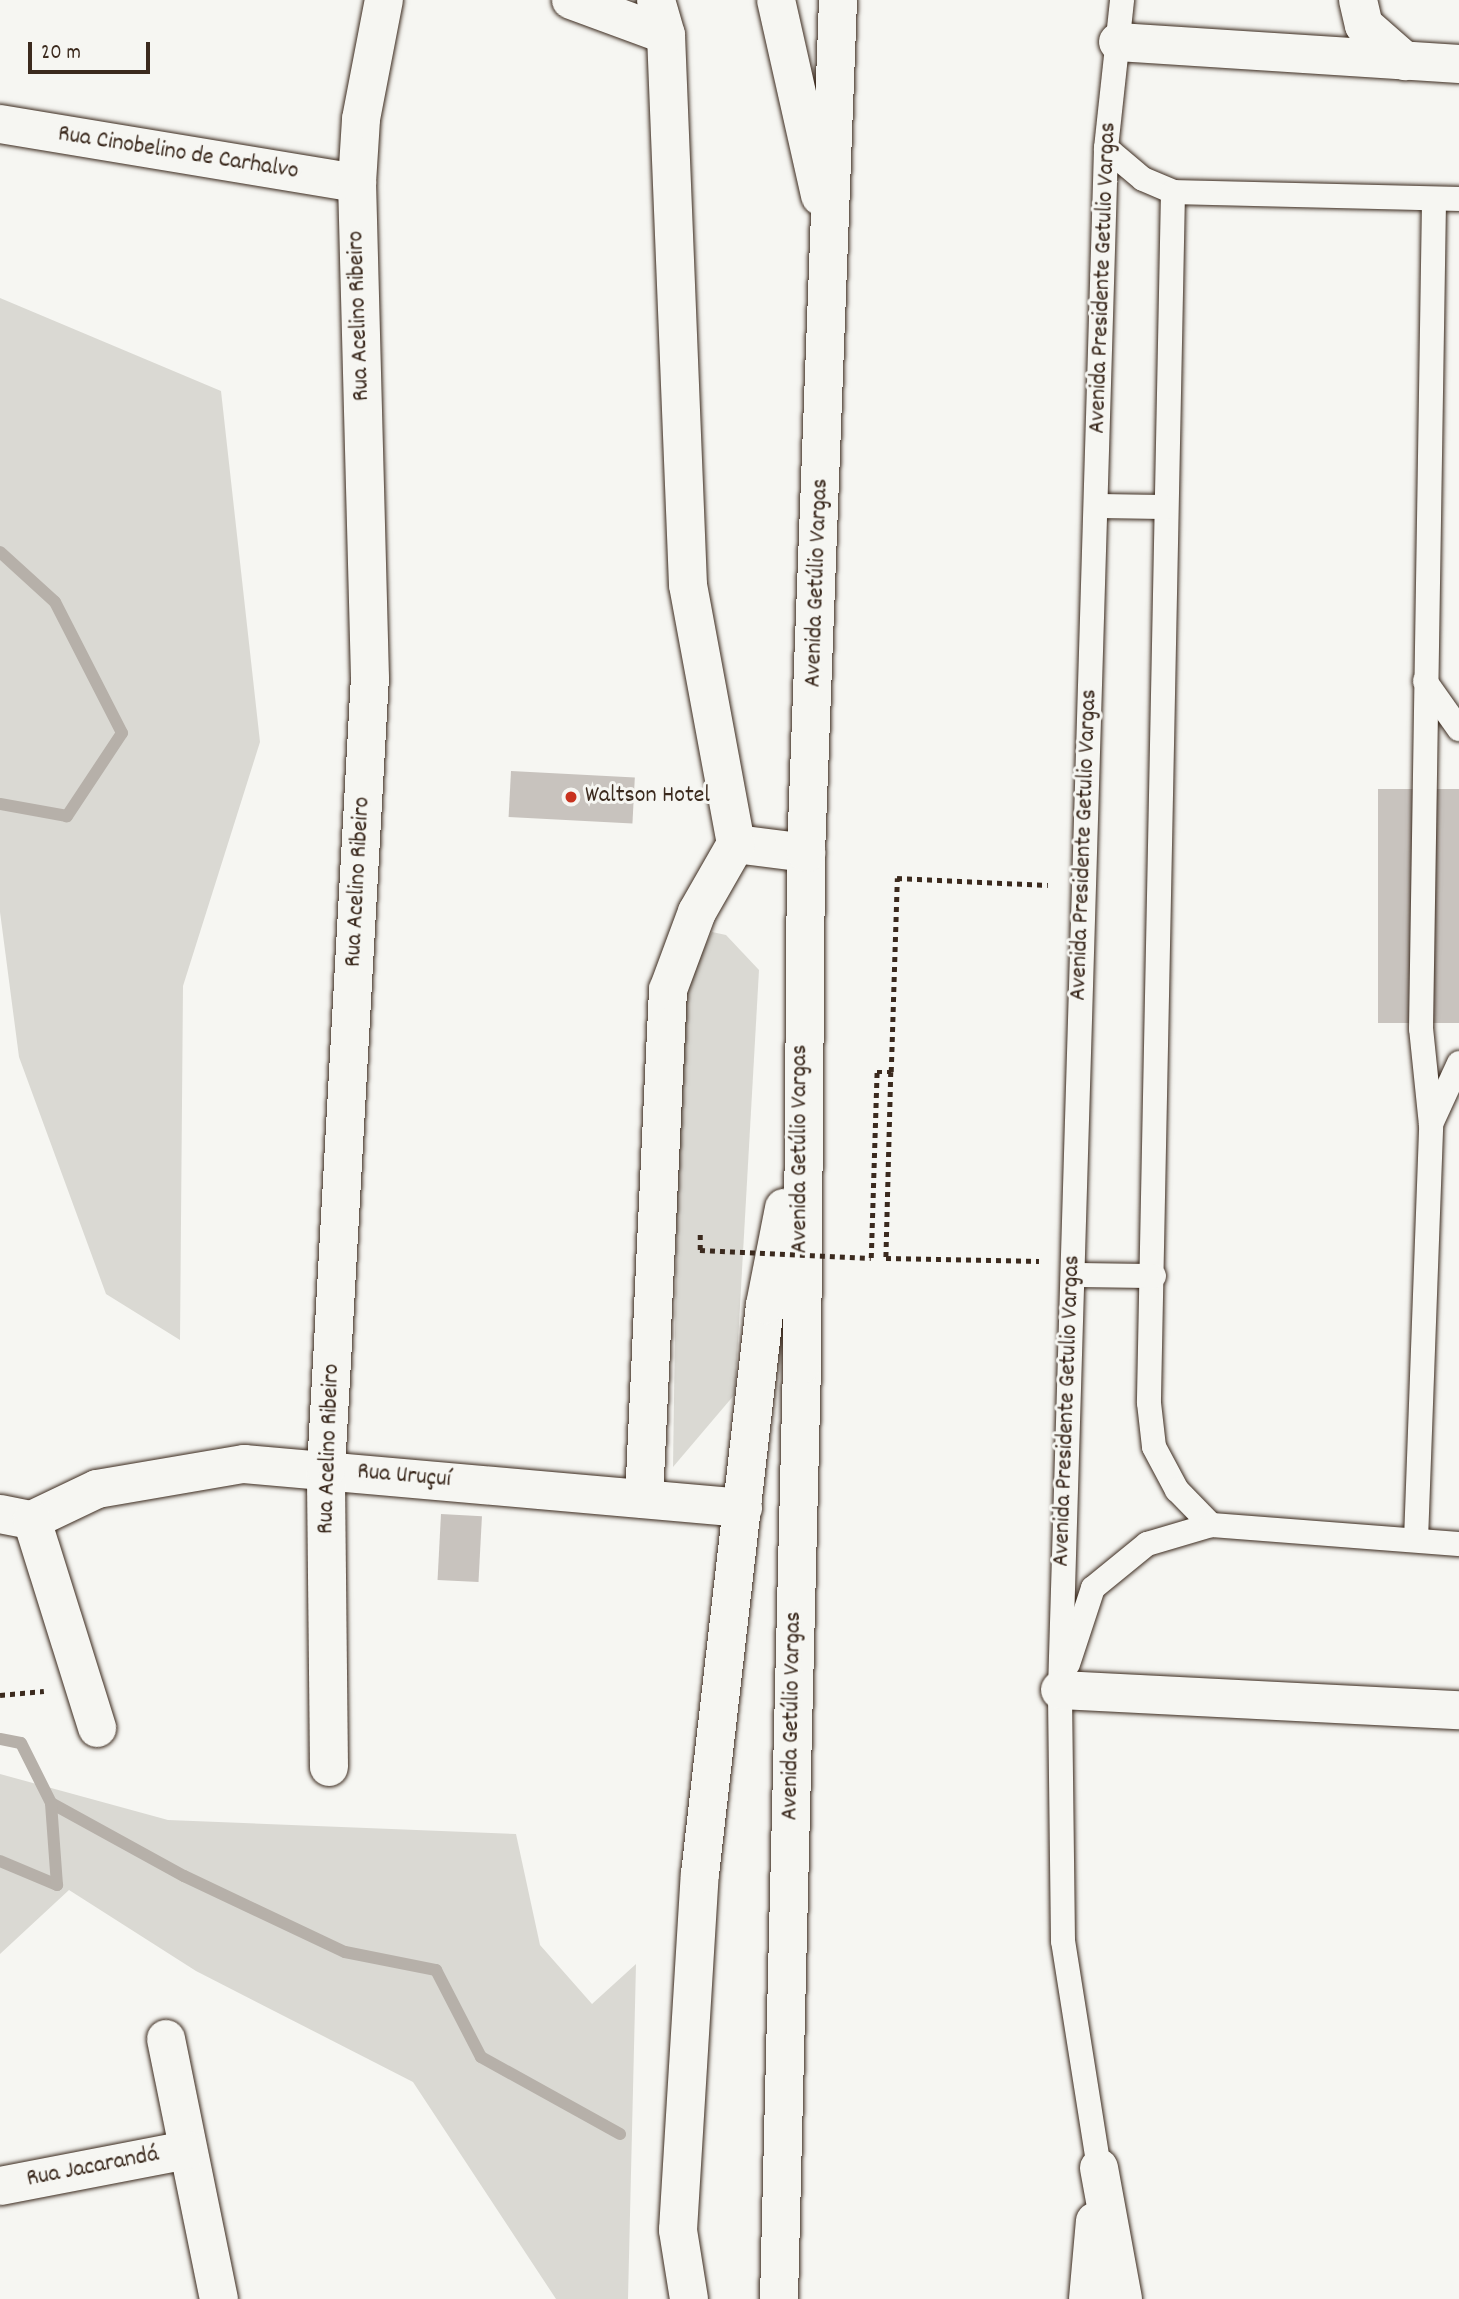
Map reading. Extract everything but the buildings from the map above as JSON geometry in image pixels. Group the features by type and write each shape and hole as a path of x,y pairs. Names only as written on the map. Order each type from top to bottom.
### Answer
{"main road":[{"name":"Rua Acelino Ribeiro","path":"329,1767 326,1469 370,678 357,183 360,119 384,0"},
{"path":"571,0 661,17 688,585 736,844 697,912 668,990 644,1499"},
{"path":"776,0 832,247"},
{"name":"Avenida Getúlio Vargas","path":"779,2299 802,1364 799,1130 806,853 832,247 838,0"},
{"path":"1358,0 1364,25 1405,61"},
{"path":"1118,42 1459,64"},
{"name":"Rua Cinobelino de Carhalvo","path":"0,124 357,183"},
{"path":"736,844 806,853"},
{"path":"689,2299 678,2230 699,1874 765,1306 799,1130"},
{"name":"Rua Uruçuí","path":"16,1517 97,1489 244,1464 326,1469 743,1508"},
{"path":"16,1517 97,1728"},
{"path":"1059,1690 1459,1710"},
{"path":"166,2039 219,2299"},
{"name":"Rua Jacarandá","path":"0,2186 187,2150"},
{"path":"1088,2299 1099,2168"},
{"path":"1099,2168 1123,2299"}],"lane":[{"name":"Avenida Presidente Getulio Vargas","path":"1099,2168 1063,1941 1059,1690 1106,148 1122,0"},
{"path":"1106,148 1143,179 1174,192 1459,200"},
{"path":"1174,192 1166,507 1154,1276 1149,1403 1154,1447 1177,1490 1211,1525"},
{"path":"1416,1540 1431,1125 1421,1029 1424,681 1434,199"},
{"path":"1096,506 1166,507"},
{"path":"1424,681 1459,729"},
{"path":"1431,1125 1459,1063"},
{"path":"1073,1275 1154,1276"},
{"path":"1059,1690 1093,1588 1147,1544 1211,1525 1459,1544"}],"path":[{"path":"1040,1249 1039,1262 886,1258 897,878 1048,881 1048,895"},
{"path":"700,1250 871,1258 877,1072 891,1072"},
{"path":"0,1695 57,1689"}],"shaded area":[{"path":"0,298 221,391 260,742 183,986 180,1340 106,1294 19,1057 0,912"},
{"path":"712,932 726,935 759,970 735,1394 673,1467 680,999"},
{"path":"0,1774 168,1820 516,1834 540,1945 592,2004 636,1964 628,2299 556,2299 413,2082 196,1971 69,1890 0,1954"}],"waterway":[{"path":"0,552 55,602 122,733 67,816 0,804"},
{"path":"0,1739 21,1743 51,1803 184,1876 345,1952 436,1970 481,2057 620,2134"},
{"path":"0,1861 57,1885 51,1803"}],"place":[{"name":"Waltson Hotel","path":"571,797"}]}
